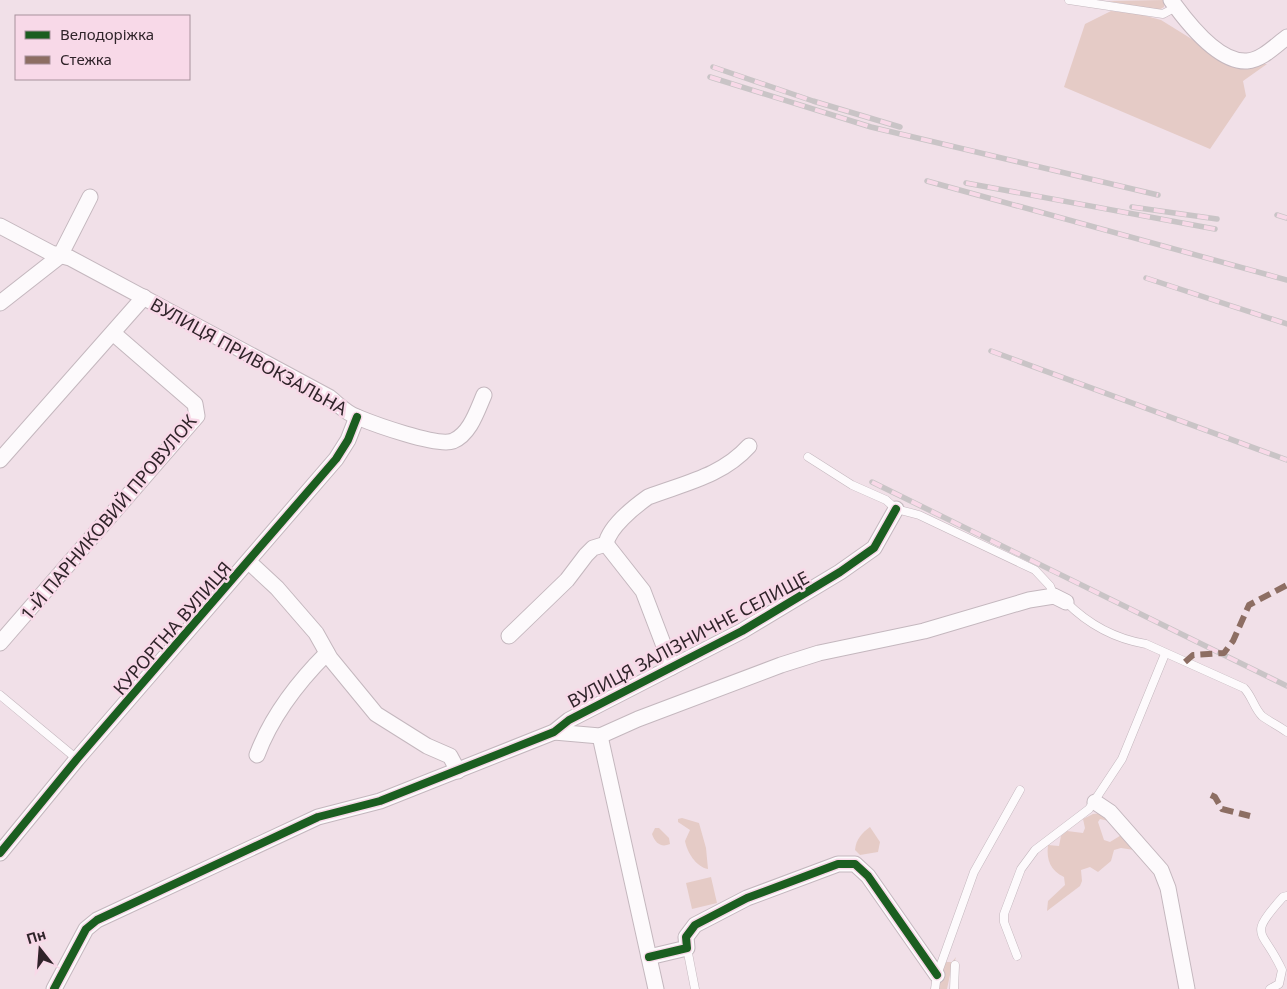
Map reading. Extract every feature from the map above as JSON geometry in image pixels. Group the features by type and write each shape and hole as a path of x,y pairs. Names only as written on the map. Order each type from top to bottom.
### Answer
{"street":[{"path":"1174,4 1190,26 1205,41 1234,59 1248,61 1262,56 1287,37"},
{"path":"0,303 60,256 90,197"},
{"name":"ВУЛИЦЯ ПРИВОКЗАЛЬНА","path":"0,226 60,256 70,258 144,297 329,397 357,417 429,441 452,441 463,434 474,418 484,394"},
{"path":"0,460 144,297"},
{"name":"1-Й ПАРНИКОВИЙ ПРОВУЛОК","path":"0,644 197,416 195,404 113,333"},
{"name":"КУРОРТНА ВУЛИЦЯ","path":"0,853 77,760 336,459 348,440 357,417"},
{"path":"509,636 568,580 593,548 606,544 608,537 617,526 648,497 715,473 739,457 749,446"},
{"name":"ВУЛИЦЯ ЗАЛІЗНИЧНЕ СЕЛИЩЕ","path":"554,732 575,716 781,609 840,572 874,548 896,509"},
{"name":"ВУЛИЦЯ ЗАЛІЗНИЧНЕ СЕЛИЩЕ","path":"606,544 643,591 672,667"},
{"path":"249,562 277,588 316,633 327,653 376,714 427,746 450,756 458,771"},
{"name":"ВУЛИЦЯ ЗАЛІЗНИЧНЕ СЕЛИЩЕ","path":"554,732 600,736 638,719 811,655 924,631 1019,602 1060,599"},
{"path":"257,755 274,718 298,683 327,653"},
{"path":"54,989 86,929 97,920 318,817 380,801 554,732"},
{"path":"600,736 656,989"},
{"path":"1094,802 1110,812 1161,870 1168,888 1187,989"},
{"path":"649,957 687,948 686,937 695,925 712,914 827,867 838,864 855,864 868,876 936,982"}],"lane":[{"path":"1069,0 1163,14 1174,4"},
{"path":"808,457 852,485 886,500 896,509 920,515 1035,570 1060,599 1093,624 1244,688 1252,696 1257,709 1263,716 1287,732"},
{"path":"1017,956 1004,922 1004,914 1021,869 1035,850 1081,817 1094,802 1122,759 1165,654"},
{"path":"0,694 77,760"},
{"path":"936,982 974,872 1020,790"},
{"path":"1270,989 1279,984 1282,970 1261,935 1261,926 1263,919 1283,897 1287,896"},
{"path":"687,948 695,989"},
{"path":"954,989 956,965"}],"shaded area":[{"path":"1164,0 1164,7 1159,10 1108,1"},
{"path":"1111,11 1139,14 1161,20 1232,64 1267,64 1243,81 1246,96 1210,149 1064,87 1085,24"},
{"path":"1102,813 1109,821 1100,819 1098,822 1104,840 1110,842 1123,834 1134,850 1121,848 1114,850 1111,861 1098,872 1090,867 1081,870 1082,881 1080,886 1047,911 1048,901 1065,885 1064,877 1059,875 1050,864 1048,845 1059,846 1061,836 1067,831 1083,833 1085,828 1083,819 1093,814"},
{"path":"682,818 699,823 706,848 708,869 696,862 690,854 685,841 690,830 678,822 678,819"},
{"path":"870,827 880,842 878,852 860,855 855,850 858,839"},
{"path":"655,828 659,828 669,838 670,844 661,845 655,840 652,834"},
{"path":"711,877 717,903 692,909 686,883"},
{"path":"956,957 947,989 937,989 943,962 952,962"}],"railway":[{"path":"713,67 813,101 900,127"},
{"path":"710,77 871,127 1158,195"},
{"path":"927,181 1287,280"},
{"path":"966,183 1215,229"},
{"path":"1132,207 1217,219"},
{"path":"1277,215 1287,218"},
{"path":"1146,278 1287,324"},
{"path":"991,351 1287,460"},
{"path":"872,482 1287,686"}],"marked path":[{"path":"1185,662 1193,655 1224,653 1233,641 1249,605 1287,585"},
{"path":"1211,795 1215,797 1222,809 1250,816"}],"cycle path":[{"path":"0,853 77,759 336,459 348,440 357,417"},
{"path":"54,989 86,929 97,920 318,817 380,801 554,732 569,720 742,631 840,572 874,548 896,509"},
{"path":"649,957 687,948 686,937 695,925 747,898 838,864 855,864 868,876 937,975"}]}
